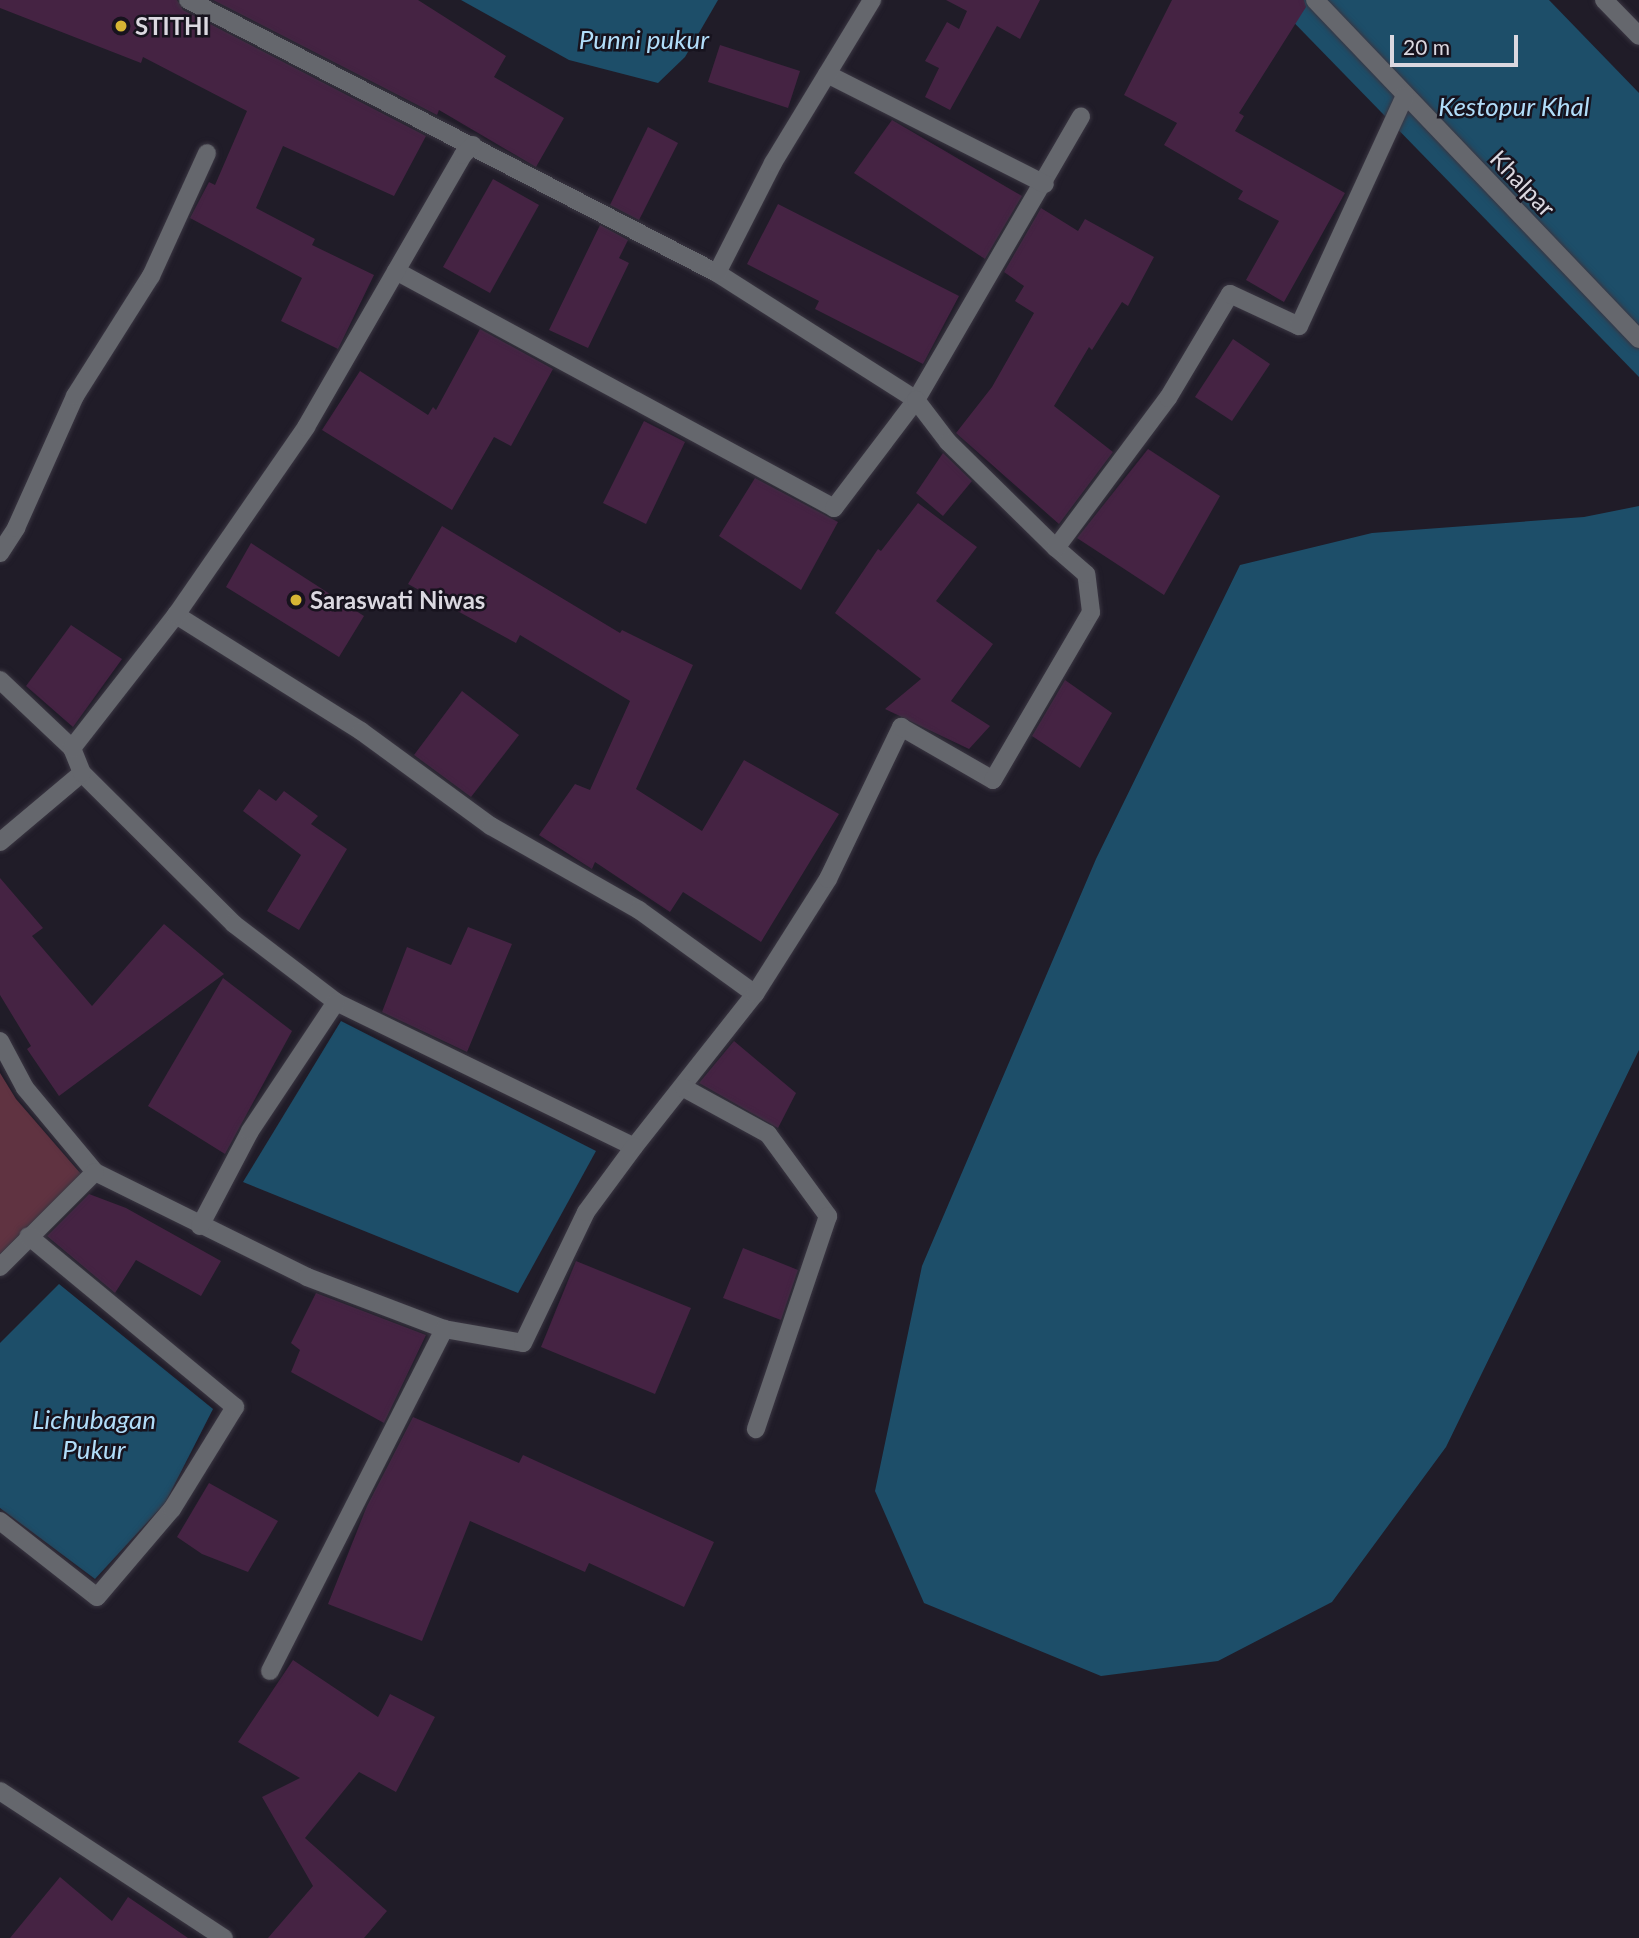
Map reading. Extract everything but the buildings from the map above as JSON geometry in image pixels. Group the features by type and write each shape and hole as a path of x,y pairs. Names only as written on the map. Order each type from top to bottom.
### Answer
{"street":[{"path":"0,1041 25,1088 95,1172 307,1278 444,1329 523,1343 586,1212 755,994 828,879 901,727 993,780 1091,612 1086,574 948,442 916,400 717,273 188,0"},
{"path":"717,273 773,163 872,0"},
{"name":"Khalpar","path":"1315,0 1639,339"},
{"path":"1604,0 1639,36"},
{"path":"827,74 1045,184"},
{"path":"1056,548 1168,398 1230,294 1299,326 1405,96"},
{"path":"396,271 834,508 916,400 1045,184 1081,116"},
{"path":"72,747 176,615 306,427 463,155 473,145"},
{"path":"0,553 16,528 75,396 151,276 207,153"},
{"path":"176,615 361,731 491,826 639,910 755,994"},
{"path":"0,680 72,747 82,773 234,924 336,1002 634,1147"},
{"path":"0,842 82,773"},
{"path":"200,1226 250,1131 336,1002"},
{"path":"684,1088 768,1134 828,1216 756,1429"},
{"path":"0,1267 28,1236 95,1172"},
{"path":"0,1521 97,1597 172,1509 235,1407 28,1236"},
{"path":"270,1671 444,1329"},
{"path":"0,1791 224,1938"}],"shaded area":[{"path":"0,1073 16,1099 81,1174 0,1254"}],"water":[{"name":"Punni pukur","path":"461,0 718,0 685,57 658,83 569,60"},
{"name":"Kestopur Khal","path":"1272,0 1549,0 1639,93 1639,377"},
{"path":"1639,506 1639,1050 1446,1447 1332,1602 1218,1661 1101,1676 924,1603 875,1491 922,1266 1096,859 1240,565 1372,533 1584,517"},
{"path":"341,1021 596,1151 518,1293 243,1182"},
{"name":"Lichubagan Pukur","path":"59,1284 213,1409 165,1503 95,1579 0,1508 0,1343"}],"place":[{"name":"STITHI","path":"121,26"},
{"name":"Saraswati Niwas","path":"296,600"}]}
